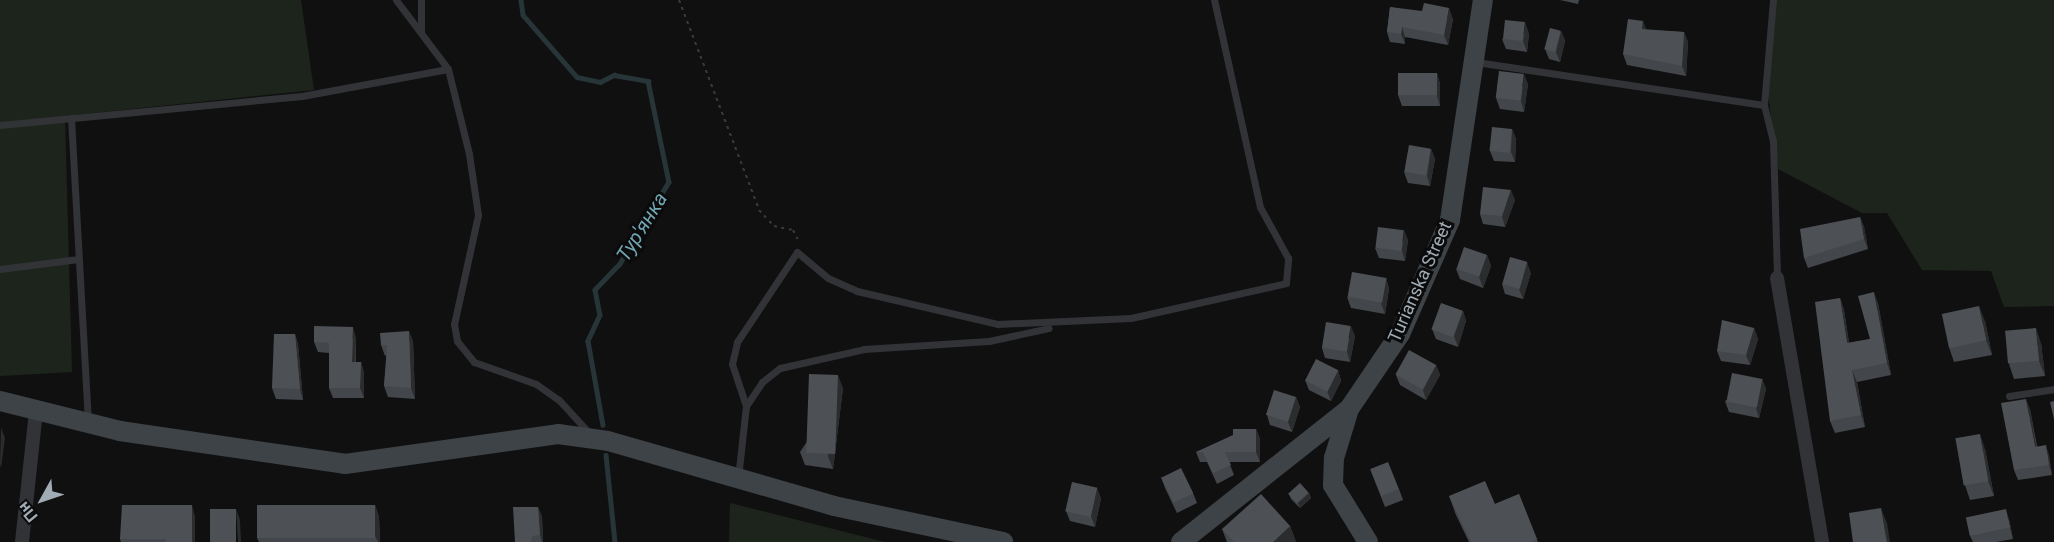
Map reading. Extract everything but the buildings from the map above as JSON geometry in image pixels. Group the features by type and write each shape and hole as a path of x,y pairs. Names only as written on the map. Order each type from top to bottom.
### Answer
{"street":[{"name":"Turianska Street","path":"1368,542 1334,485 1334,458 1350,410 1400,334 1450,220 1483,0"},
{"path":"1778,278 1822,542"},
{"path":"0,400 36,411 88,419 120,430 345,464 558,434 594,439 738,479 1003,542"},
{"path":"1181,542 1350,410"},
{"path":"22,542 36,411"}],"lane":[{"path":"396,0 421,30 448,69 478,215 454,324 458,341 474,362 536,384 559,400 594,439"},
{"path":"420,0 421,30"},
{"path":"738,479 746,406 732,364 737,342 797,252 828,278 857,291 998,324 1060,325 1131,318 1281,285 1290,278 1288,258 1260,207 1214,0"},
{"path":"1773,0 1764,105 1773,141 1778,278"},
{"path":"1473,62 1764,105"},
{"path":"0,125 302,96 448,69"},
{"path":"71,118 88,419"},
{"path":"0,269 78,260"},
{"path":"746,406 772,374 808,361 864,349 989,341 1060,325"},
{"path":"2009,396 2054,389"}],"path":[{"path":"679,0 759,210 774,226 793,230 801,238 797,252"}],"shaded area":[{"path":"0,0 301,0 314,90 65,116 72,372 0,376"},
{"path":"1772,0 2054,0 2054,306 2004,307 1991,271 1922,270 1887,213 1862,213 1778,169 1767,86"},
{"path":"730,503 885,542 729,542"}],"waterway":[{"name":"Тур'янка","path":"521,0 523,15 577,77 600,82 614,75 648,81 669,182 620,264 595,290 600,315 588,341 603,425"},
{"name":"Тур'янка","path":"606,455 615,542"}]}
